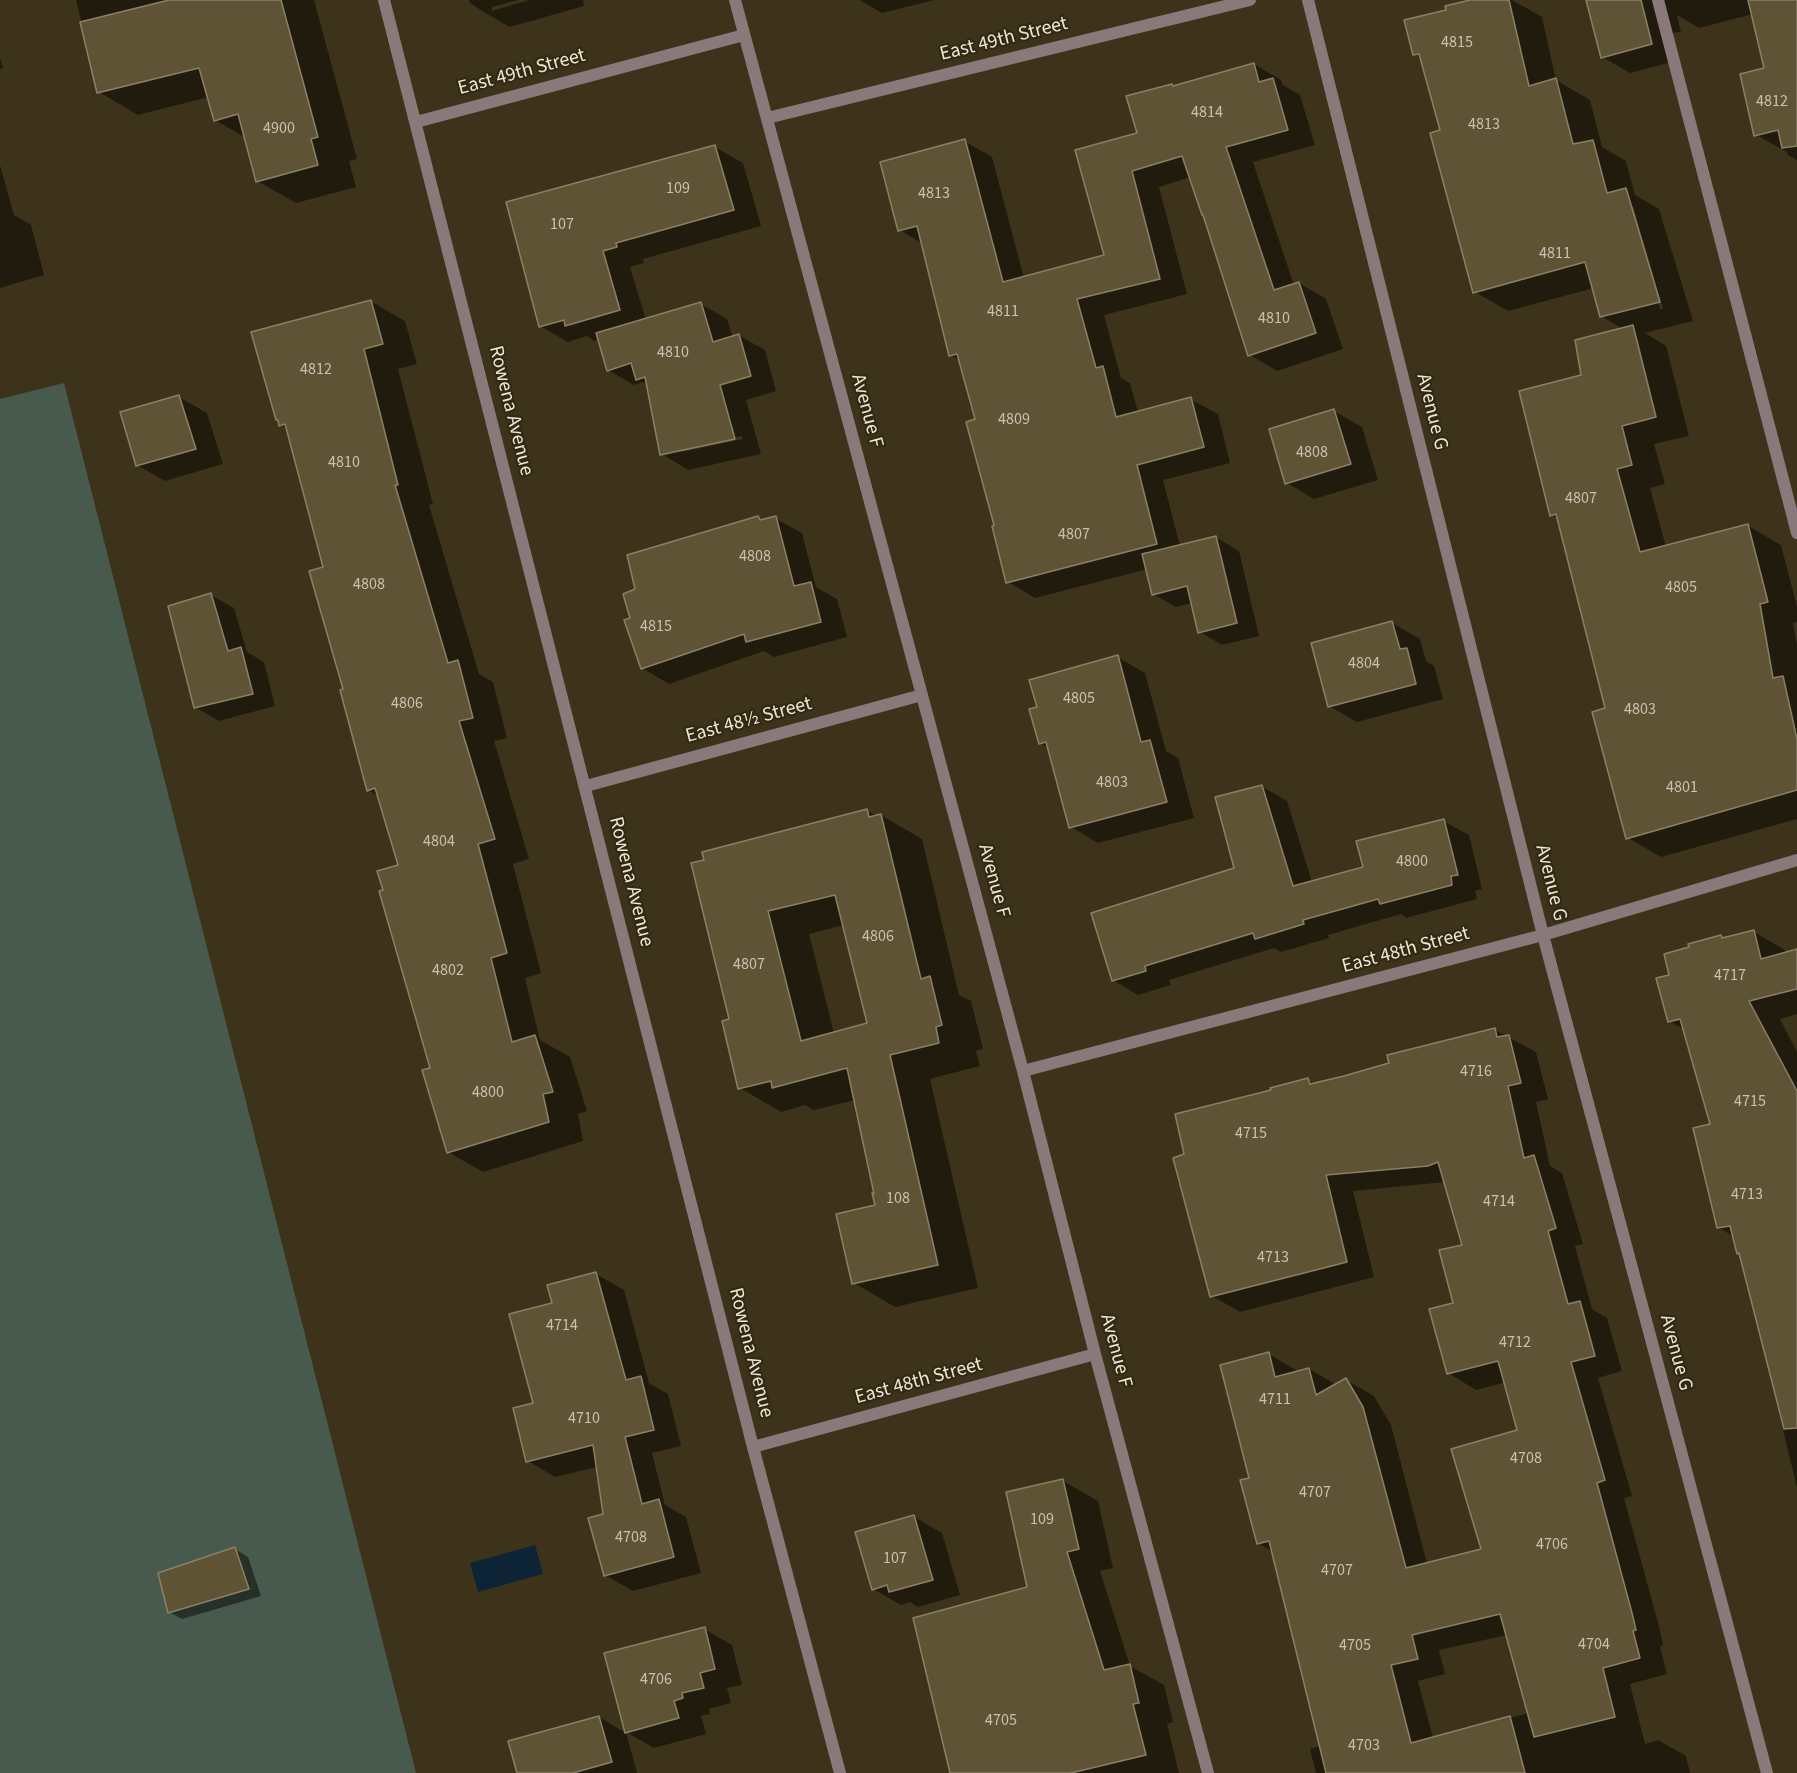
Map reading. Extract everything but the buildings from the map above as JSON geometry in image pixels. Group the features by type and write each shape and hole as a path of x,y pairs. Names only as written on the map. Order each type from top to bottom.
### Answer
{"street":[{"name":"Rowena Avenue","path":"384,0 753,1447 840,1773"},
{"name":"Avenue F","path":"735,0 1023,1071 1095,1354 1208,1773"},
{"name":"East 49th Street","path":"767,118 1250,0"},
{"name":"Avenue G","path":"1308,0 1543,935 1767,1773"},
{"path":"1658,0 1797,533"},
{"name":"East 49th Street","path":"416,122 744,35"},
{"name":"East 48½ Street","path":"586,786 922,695"},
{"name":"East 48th Street","path":"1023,1071 1543,935 1797,860"},
{"name":"East 48th Street","path":"753,1447 1095,1354"}],"green space":[{"path":"64,383 416,1773 0,1773 0,399"}],"water":[{"path":"535,1545 543,1574 478,1592 470,1563"}]}
